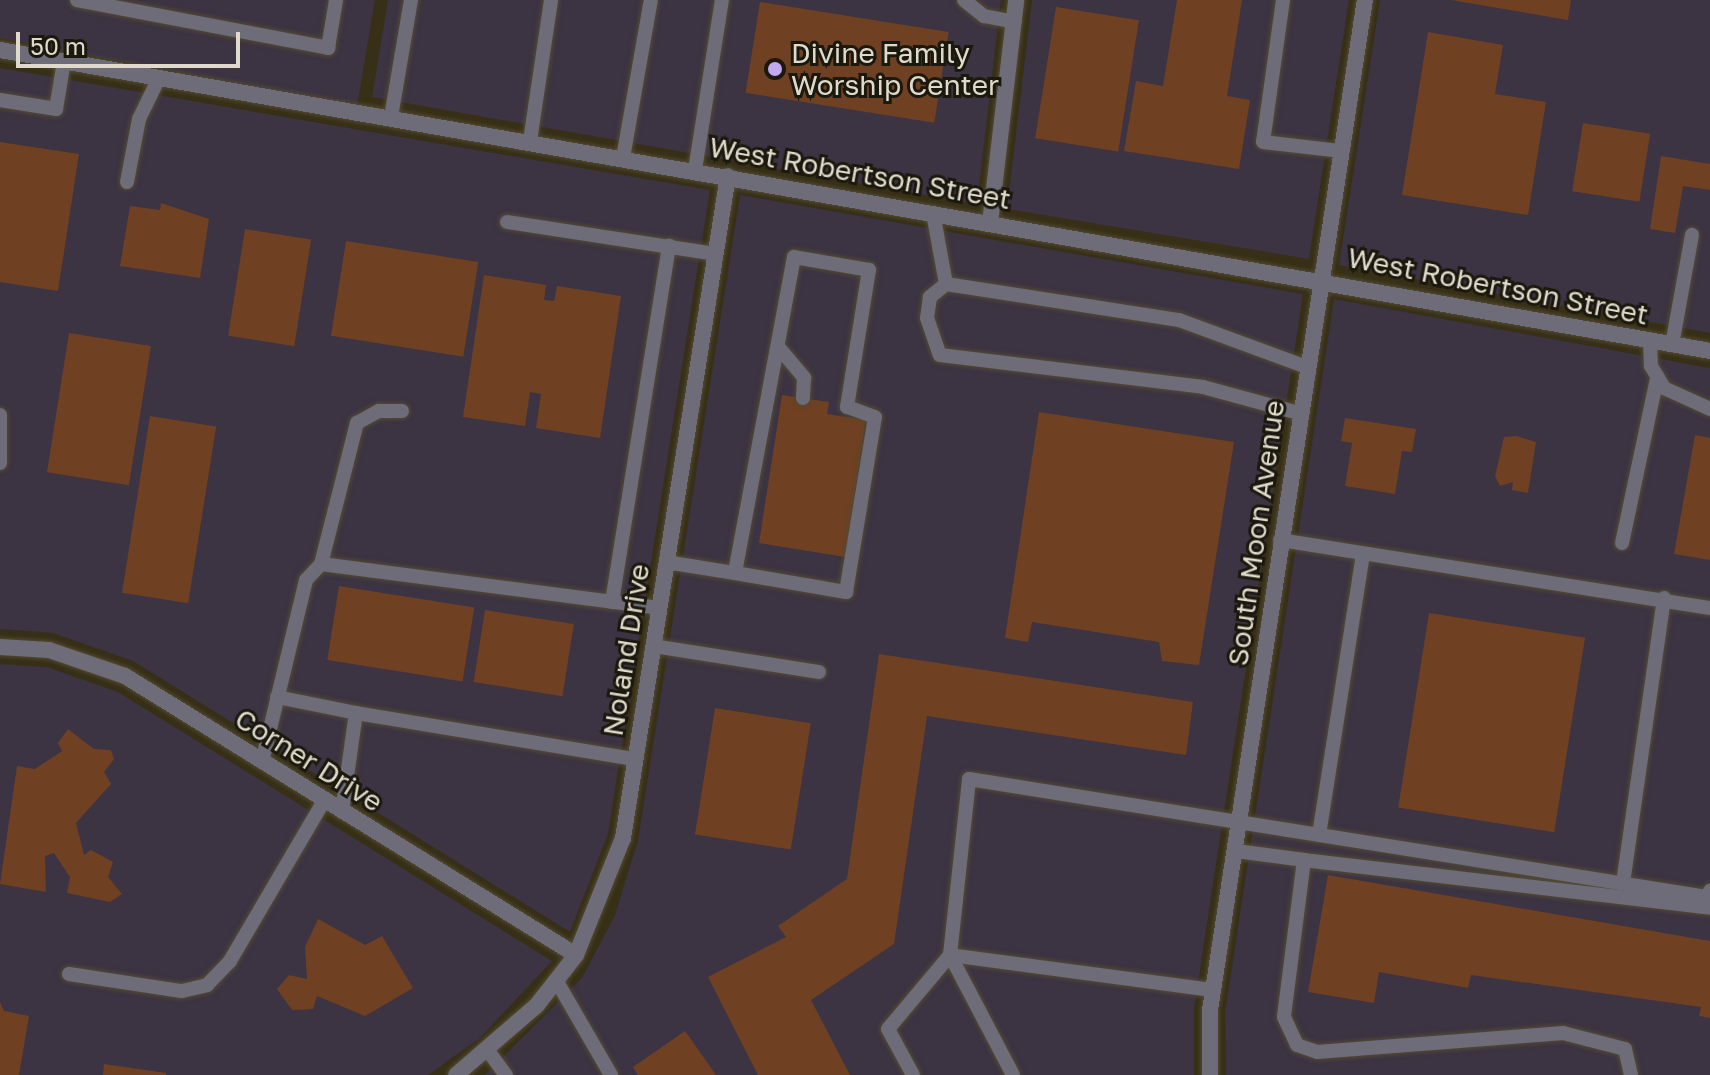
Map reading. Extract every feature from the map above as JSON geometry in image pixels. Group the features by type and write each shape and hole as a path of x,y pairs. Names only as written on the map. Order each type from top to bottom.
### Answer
{"street":[{"path":"990,223 1016,0"},
{"name":"South Moon Avenue","path":"1210,1075 1213,990 1241,821 1299,413 1365,0"},
{"name":"West Robertson Street","path":"0,50 1322,279 1710,351"},
{"name":"Noland Drive","path":"456,1075 489,1052 576,955 623,838 728,176"},
{"name":"Corner Drive","path":"0,647 88,660 262,762 576,955"}],"lane":[{"path":"77,0 328,48 336,0"},
{"path":"391,117 411,0"},
{"path":"530,141 551,0"},
{"path":"623,158 651,0"},
{"path":"695,170 722,0"},
{"path":"964,0 984,16 1014,22"},
{"path":"1283,0 1263,142 1341,151"},
{"path":"0,100 56,109 64,61"},
{"path":"127,182 139,119 159,78"},
{"path":"933,213 946,284"},
{"path":"507,222 715,254"},
{"path":"1672,345 1692,235"},
{"path":"612,602 669,246"},
{"path":"666,562 846,592 875,417 847,407 869,270 794,257 772,422 735,573"},
{"path":"1299,413 1177,382 940,355 927,318 930,297 946,284 1179,320 1307,367"},
{"path":"1622,543 1657,378 1650,340"},
{"path":"780,349 804,378 803,398"},
{"path":"1657,378 1674,398 1710,409"},
{"path":"262,762 306,580 321,564 357,423 379,411 402,411"},
{"path":"0,415 0,463"},
{"path":"1280,540 1664,598 1710,608"},
{"path":"1319,835 1363,554"},
{"path":"321,564 659,608"},
{"path":"1623,883 1664,598"},
{"path":"653,646 819,672"},
{"path":"277,697 635,759"},
{"path":"342,812 356,713"},
{"path":"913,1075 888,1029 950,955 969,779 1707,897 1710,891"},
{"path":"69,974 182,991 207,985 230,961 324,801"},
{"path":"1236,851 1710,908"},
{"path":"1304,860 1284,1017 1297,1045 1317,1052 1563,1033 1625,1049 1631,1075"},
{"path":"950,955 1213,990"},
{"path":"950,955 1013,1075"},
{"path":"556,980 611,1075"},
{"path":"489,1052 506,1075"}],"shaded area":[{"path":"0,0 375,0 357,107 0,38"},
{"path":"388,0 1001,0 977,204 372,97"},
{"path":"1032,0 1349,0 1309,259 1007,209"},
{"path":"1380,0 1710,0 1710,333 1339,265"},
{"path":"0,68 710,190 608,834 570,932 133,661 53,633 0,629"},
{"path":"740,195 1303,294 1194,1009 1194,1075 485,1075 582,978 615,915 638,840"},
{"path":"1334,299 1710,368 1710,1075 1226,1075 1225,1012"},
{"path":"0,664 47,667 118,692 552,961 480,1038 428,1075 0,1075"}],"building":[{"path":"1177,0 1242,0 1227,96 1250,100 1239,169 1124,151 1136,81 1163,86"},
{"path":"1451,0 1571,0 1568,20"},
{"path":"760,2 949,32 934,123 746,93"},
{"path":"1056,7 1139,20 1118,152 1035,138"},
{"path":"1428,32 1503,45 1495,94 1546,102 1528,215 1402,195"},
{"path":"1583,123 1650,134 1639,202 1572,191"},
{"path":"0,142 79,154 58,291 0,282"},
{"path":"1661,156 1710,164 1710,190 1683,186 1675,233 1650,229"},
{"path":"161,203 209,219 200,278 120,266 130,206 160,210"},
{"path":"245,229 311,239 294,346 228,336"},
{"path":"346,241 478,262 463,357 331,336"},
{"path":"484,275 546,285 544,300 554,301 557,286 621,296 600,438 536,428 541,394 530,392 525,426 463,417"},
{"path":"69,333 151,346 129,485 47,472"},
{"path":"782,395 829,402 827,414 866,420 845,557 759,543"},
{"path":"1039,412 1234,442 1199,665 1162,661 1159,642 1032,622 1028,642 1005,638"},
{"path":"150,416 216,426 188,603 122,593"},
{"path":"1345,418 1416,429 1412,452 1402,451 1395,494 1345,486 1352,443 1341,441"},
{"path":"1695,435 1710,438 1710,560 1674,554"},
{"path":"1516,436 1536,442 1528,493 1512,490 1513,482 1500,486 1495,476 1504,437"},
{"path":"339,586 474,607 463,682 327,660"},
{"path":"485,610 574,624 562,696 474,682"},
{"path":"1429,613 1585,638 1554,832 1398,808"},
{"path":"879,654 1193,702 1186,755 927,716 894,944 811,1000 850,1075 758,1075 708,977 786,937 778,926 847,879"},
{"path":"715,708 811,723 791,850 695,834"},
{"path":"68,729 94,749 111,750 114,759 104,772 111,784 76,823 84,855 91,850 113,862 108,877 122,894 110,902 67,893 70,877 54,853 45,856 46,892 0,884 17,766 35,769 62,751 58,743"},
{"path":"1328,875 1710,941 1710,1018 1699,1016 1701,1007 1471,975 1468,988 1379,972 1374,1003 1308,992"},
{"path":"318,919 365,945 382,936 413,988 365,1016 317,996 313,1009 292,1010 277,989 289,975 307,979 305,947"},
{"path":"0,1002 4,1011 29,1016 19,1075 0,1075"},
{"path":"685,1031 716,1075 638,1075 633,1067"},
{"path":"104,1064 166,1073 166,1075 103,1075"}],"place":[{"name":"Divine Family Worship Center","path":"775,69"}]}
